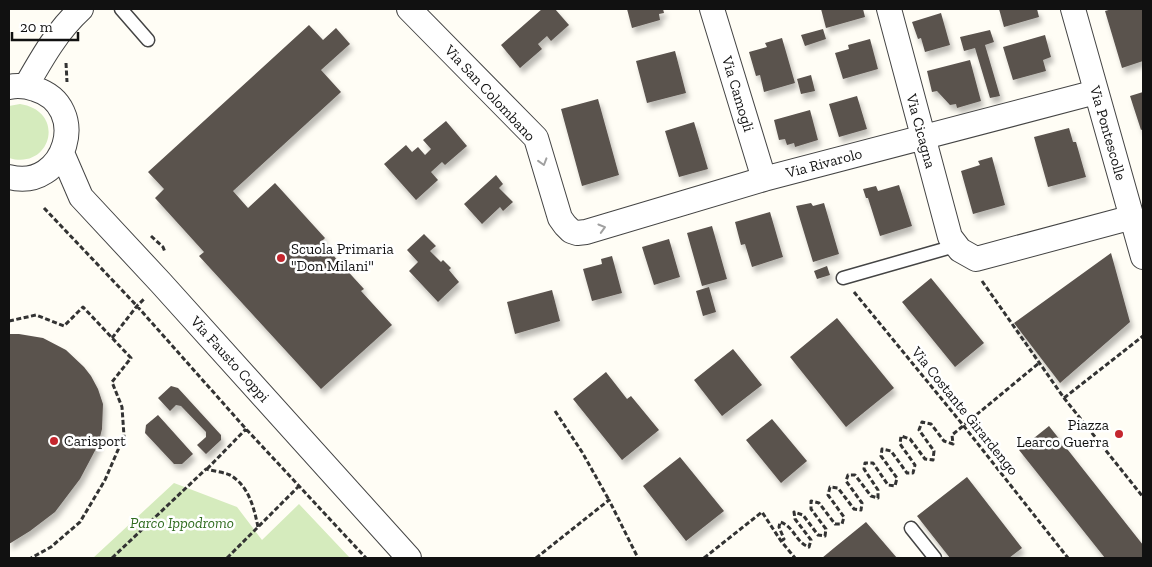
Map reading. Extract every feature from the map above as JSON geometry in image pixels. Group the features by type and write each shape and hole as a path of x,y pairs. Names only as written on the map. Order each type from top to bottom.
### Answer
{"street":[{"path":"17,178 47,170 56,163 62,154 67,140 67,125 62,112 60,50 66,22 81,9"},
{"name":"Via San Colombano","path":"409,9 536,138 560,218"},
{"name":"Via Camogli","path":"712,9 764,179"},
{"name":"Via Cicagna","path":"888,9 950,238 957,248"},
{"name":"Via Pontescolle","path":"1072,9 1143,257"},
{"path":"17,87 60,50"},
{"path":"17,87 61,94"},
{"name":"Via Rivarolo","path":"560,218 564,225 572,231 577,233 586,232 764,179 1096,92"},
{"name":"Via Fausto Coppi","path":"62,154 81,197 168,290 409,558"},
{"path":"17,178 81,197"},
{"path":"957,248 976,258 1133,217"}],"lane":[{"path":"121,9 148,40"},
{"path":"843,278 957,248"},
{"path":"911,528 935,558"}],"path":[{"path":"60,50 66,64 61,94"},
{"path":"44,208 137,306 246,429 366,558"},
{"path":"150,235 167,255"},
{"path":"957,248 1064,398 1143,497"},
{"name":"Via Costante Girardengo","path":"843,278 964,425 1068,558"},
{"path":"112,338 137,306"},
{"path":"9,321 36,315 64,326 83,307 131,358 112,382 122,407 124,436 105,480 80,522 50,547 31,558"},
{"path":"1064,398 1143,336"},
{"path":"781,541 784,539 778,528 780,522 787,524 802,545 809,547 811,540 795,519 794,512 803,515 818,535 825,536 826,528 811,509 811,501 819,503 836,524 842,524 844,517 828,495 830,487 838,488 854,510 861,510 862,503 846,481 848,474 855,475 870,496 878,498 878,490 864,469 865,463 873,463 888,485 896,486 897,478 882,456 882,449 891,451 907,473 913,473 915,465 900,444 901,436 910,439 925,459 933,460 934,450 919,430 922,422 931,424 944,441 953,444 952,435 1039,363"},
{"path":"555,411 582,452 638,558"},
{"path":"112,558 246,429"},
{"path":"206,469 230,475 244,488 253,504 258,527"},
{"path":"227,558 300,486"},
{"path":"536,558 609,500"},
{"path":"704,558 762,512 795,558"}],"green space":[{"path":"20,104 35,109 44,117 48,128 48,138 43,148 35,156 23,160 9,158 9,106"},
{"name":"Parco Ippodromo","path":"174,483 237,507 262,540 299,504 350,558 93,558"}],"building":[{"path":"542,9 555,9 569,25 551,41 547,36 538,44 542,49 520,68 501,45"},
{"path":"627,9 663,9 664,13 659,14 660,20 632,28"},
{"path":"821,9 863,9 865,17 826,28"},
{"path":"999,9 1037,9 1039,17 1004,27"},
{"path":"1112,9 1143,9 1143,61 1122,68 1105,11"},
{"path":"941,13 950,45 925,52 921,38 918,39 912,22"},
{"path":"309,25 323,40 336,28 350,44 321,70 341,92 233,191 248,208 275,183 325,238 321,242 364,289 361,291 392,325 321,389 199,256 204,252 155,198 164,189 148,172"},
{"path":"823,29 826,39 805,46 801,35"},
{"path":"990,30 994,42 985,45 1000,96 990,98 975,48 964,51 960,37"},
{"path":"1045,35 1051,57 1043,60 1046,71 1013,80 1003,47"},
{"path":"782,38 795,83 764,92 760,75 756,76 749,52 767,47 765,43"},
{"path":"870,39 878,69 843,79 835,53 849,49 848,45"},
{"path":"675,51 686,93 647,103 636,61"},
{"path":"970,60 981,101 957,108 956,104 950,105 937,91 932,92 927,71"},
{"path":"811,75 815,91 801,94 797,79"},
{"path":"1143,92 1143,129 1141,130 1130,96"},
{"path":"857,96 867,129 839,137 829,104"},
{"path":"598,99 619,175 582,186 561,109"},
{"path":"810,110 818,140 795,147 794,143 787,145 785,139 779,140 774,120"},
{"path":"446,121 467,146 445,165 442,162 431,172 438,180 416,200 384,164 406,145 412,152 418,147 425,155 431,149 423,140"},
{"path":"694,122 708,169 679,177 665,131"},
{"path":"1069,128 1073,142 1076,142 1086,177 1048,187 1034,137"},
{"path":"992,157 1005,205 973,214 961,171 980,165 978,161"},
{"path":"496,175 503,184 499,188 513,202 503,211 500,207 482,224 464,204"},
{"path":"899,185 912,226 880,236 868,198 866,198 863,189 876,186 878,191"},
{"path":"811,203 813,206 824,203 839,254 813,262 796,206"},
{"path":"770,212 783,257 752,267 745,244 741,245 735,222"},
{"path":"712,226 727,279 702,286 687,233"},
{"path":"424,234 436,246 430,251 441,262 443,260 451,268 449,270 459,282 438,302 409,271 418,262 407,250"},
{"path":"669,239 680,277 654,285 642,247"},
{"path":"1111,253 1130,322 1060,383 1014,323"},
{"path":"612,256 622,293 592,301 583,269 602,264 601,259"},
{"path":"827,266 830,275 817,279 814,271"},
{"path":"931,278 984,343 955,367 902,302"},
{"path":"709,287 716,312 703,316 696,291"},
{"path":"552,290 560,321 515,334 507,302"},
{"path":"837,318 894,388 846,427 790,357"},
{"name":"Carisport","path":"9,334 43,338 66,350 91,376 103,404 102,429 98,445 80,479 55,512 9,544"},
{"path":"733,349 762,385 722,416 694,380"},
{"path":"606,372 627,399 631,396 659,430 622,460 573,399"},
{"path":"171,386 178,388 221,435 221,440 206,454 197,445 206,437 206,432 181,406 176,405 170,411 158,398"},
{"path":"158,415 193,454 182,464 174,464 145,433 146,425"},
{"path":"772,419 807,461 781,483 746,440"},
{"path":"1049,426 1143,545 1143,558 1105,558 1019,450"},
{"path":"680,457 724,511 686,541 643,486"},
{"path":"967,477 1022,548 1009,558 950,558 917,516"},
{"path":"866,522 897,558 822,558 834,548"}],"place":[{"name":"Scuola Primaria \"Don Milani\"","path":"281,258"},
{"name":"Piazza Learco Guerra","path":"1119,434"},
{"name":"Carisport","path":"54,441"}]}
